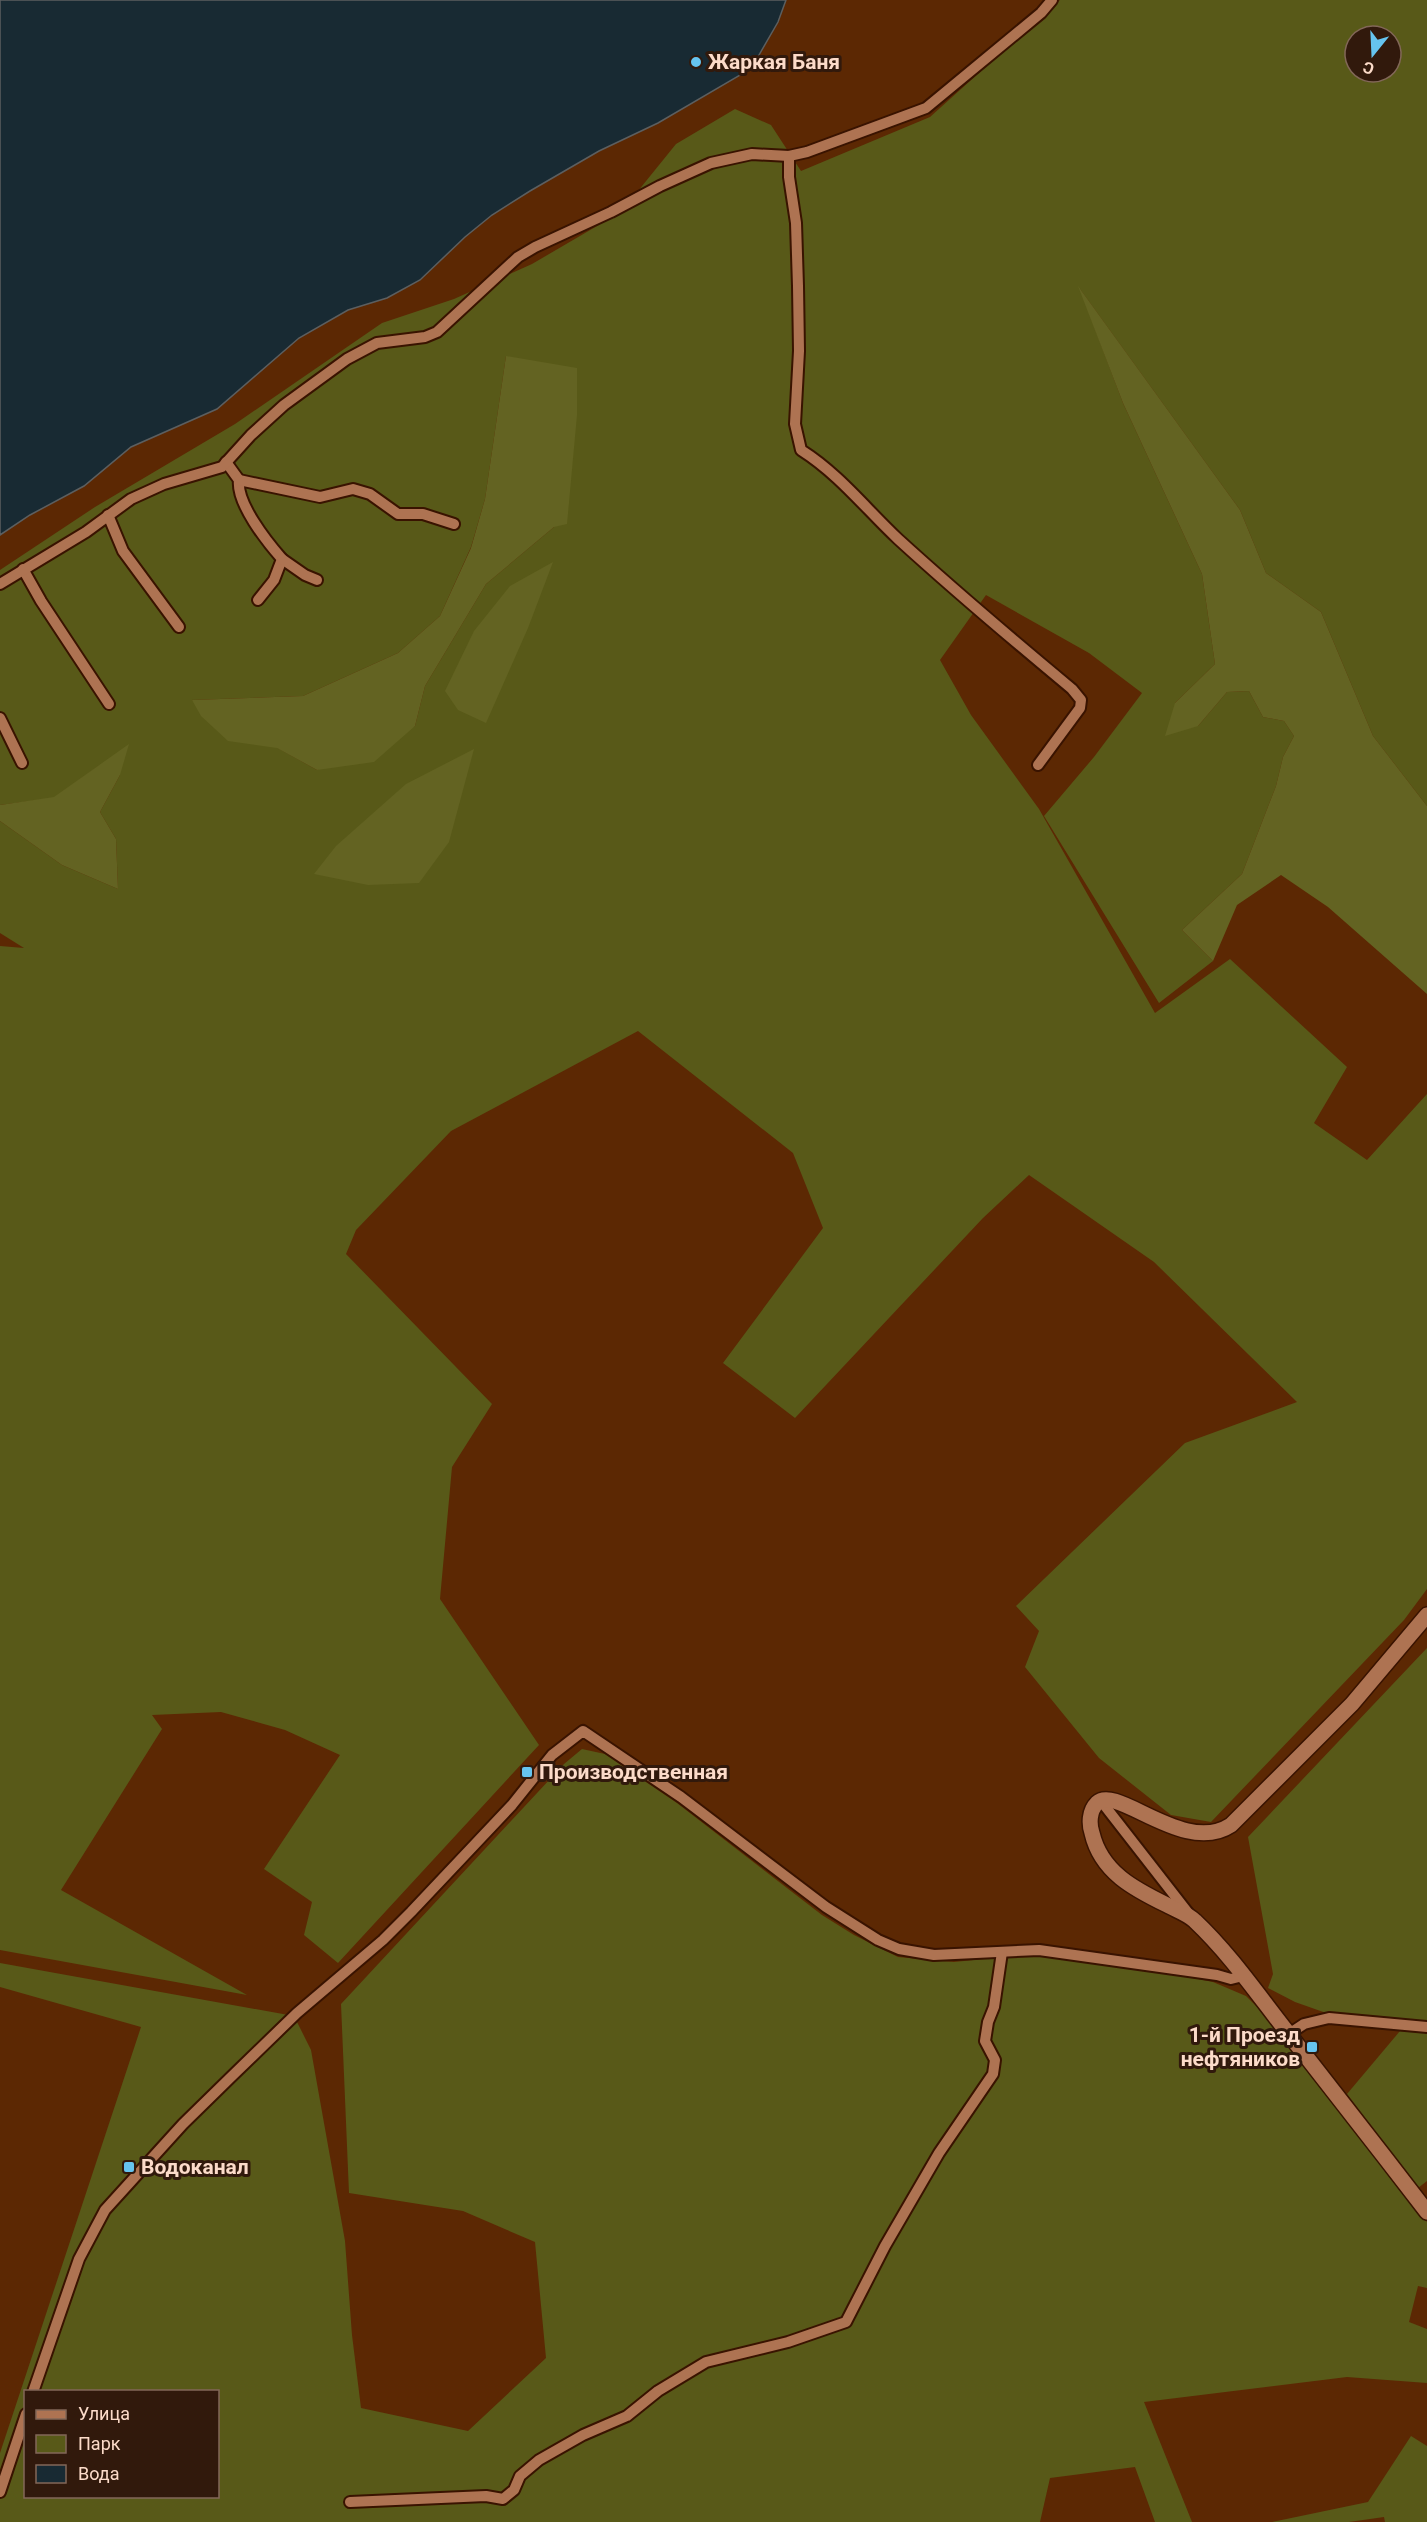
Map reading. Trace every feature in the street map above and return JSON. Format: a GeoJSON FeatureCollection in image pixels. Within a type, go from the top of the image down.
{"type":"FeatureCollection","features":[{"type":"Feature","properties":{"kind":"street"},"geometry":{"type":"LineString","coordinates":[[0,584],[86,532],[131,499],[164,484],[198,476],[222,466],[251,435],[316,380],[377,343],[425,337],[437,332],[505,268],[535,247],[711,163],[752,154],[789,156],[807,152],[926,108],[1041,13],[1052,0]]}},
{"type":"Feature","properties":{"kind":"street"},"geometry":{"type":"LineString","coordinates":[[789,156],[789,177],[796,223],[798,286],[799,351],[795,424],[801,450],[848,486],[897,538],[981,613],[1072,689],[1081,700],[1080,708],[1038,765]]}},
{"type":"Feature","properties":{"kind":"street"},"geometry":{"type":"LineString","coordinates":[[226,462],[239,480],[238,491],[266,541],[282,559],[305,575],[317,580]]}},
{"type":"Feature","properties":{"kind":"street"},"geometry":{"type":"LineString","coordinates":[[239,480],[320,498],[353,489],[370,494],[398,514],[423,514],[454,524]]}},
{"type":"Feature","properties":{"kind":"street"},"geometry":{"type":"LineString","coordinates":[[108,515],[123,551],[179,627]]}},
{"type":"Feature","properties":{"kind":"street"},"geometry":{"type":"LineString","coordinates":[[258,600],[274,580],[282,559]]}},
{"type":"Feature","properties":{"kind":"street"},"geometry":{"type":"LineString","coordinates":[[23,569],[41,601],[109,704]]}},
{"type":"Feature","properties":{"kind":"street"},"geometry":{"type":"LineString","coordinates":[[0,718],[22,763]]}},
{"type":"Feature","properties":{"kind":"street"},"geometry":{"type":"LineString","coordinates":[[1194,1919],[1146,1895],[1110,1869],[1094,1844],[1090,1825],[1092,1809],[1101,1801],[1108,1799],[1179,1830],[1196,1833],[1222,1831],[1232,1825],[1329,1729],[1427,1615]]}},
{"type":"Feature","properties":{"kind":"street"},"geometry":{"type":"LineString","coordinates":[[33,2390],[79,2259],[105,2210],[183,2124],[239,2069],[297,2013],[383,1940],[417,1906],[512,1805],[552,1755],[583,1731],[681,1797],[826,1907],[878,1940],[898,1949],[934,1955],[1055,1952],[1217,1975],[1231,1979],[1243,1976]]}},
{"type":"Feature","properties":{"kind":"street"},"geometry":{"type":"LineString","coordinates":[[1101,1801],[1194,1919],[1243,1976],[1427,2212]]}},
{"type":"Feature","properties":{"kind":"street"},"geometry":{"type":"LineString","coordinates":[[350,2502],[486,2496],[503,2499],[514,2490],[520,2476],[539,2460],[583,2435],[627,2416],[658,2391],[706,2362],[789,2342],[846,2322],[885,2246],[939,2153],[993,2073],[995,2060],[985,2041],[987,2022],[994,2007],[1002,1952]]}},
{"type":"Feature","properties":{"kind":"street"},"geometry":{"type":"LineString","coordinates":[[1289,2034],[1304,2024],[1329,2018],[1427,2027]]}},
{"type":"Feature","properties":{"kind":"street"},"geometry":{"type":"LineString","coordinates":[[0,2492],[24,2420]]}},
{"type":"Feature","properties":{"kind":"green space"},"geometry":{"type":"Polygon","coordinates":[[[1060,0],[1427,0],[1427,806],[1373,736],[1321,612],[1266,573],[1240,510],[1080,289],[1123,403],[1202,574],[1215,664],[1175,703],[1198,726],[1227,692],[1249,691],[1263,717],[1284,721],[1294,736],[1283,757],[1276,786],[1242,874],[1182,930],[1213,961],[1159,1003],[1044,816],[1094,757],[1142,693],[1089,653],[986,595],[940,660],[971,715],[1039,809],[1155,1013],[1230,959],[1347,1067],[1314,1123],[1367,1160],[1427,1094],[1427,1589],[1404,1620],[1211,1822],[1171,1815],[1099,1758],[1025,1667],[1039,1631],[1016,1606],[1185,1443],[1297,1402],[1154,1262],[1029,1175],[983,1218],[795,1418],[723,1363],[823,1228],[793,1153],[638,1031],[451,1131],[356,1230],[346,1254],[492,1404],[452,1467],[440,1599],[539,1745],[338,1963],[304,1935],[312,1902],[264,1869],[340,1755],[285,1730],[221,1712],[152,1715],[162,1729],[61,1890],[247,1995],[0,1950],[0,946],[24,948],[0,933],[0,821],[62,865],[118,889],[116,839],[100,812],[120,775],[100,765],[54,798],[0,805],[0,570],[95,507],[235,424],[382,323],[454,299],[532,264],[621,212],[676,144],[735,109],[771,125],[801,171],[930,117],[1060,0]],[[506,356],[485,499],[471,547],[440,616],[398,653],[303,696],[192,700],[317,770],[415,726],[425,686],[486,584],[554,527],[506,356]]]}},
{"type":"Feature","properties":{"kind":"green space"},"geometry":{"type":"Polygon","coordinates":[[[1427,1648],[1427,2024],[1329,2014],[1295,2002],[1268,1988],[1273,1974],[1248,1837],[1427,1648]]]}},
{"type":"Feature","properties":{"kind":"green space"},"geometry":{"type":"Polygon","coordinates":[[[582,1749],[605,1754],[677,1803],[822,1915],[854,1935],[898,1957],[954,1962],[1038,1956],[1158,1971],[1213,1982],[1246,1996],[1264,2014],[1427,2222],[1427,2288],[1418,2286],[1409,2322],[1427,2329],[1427,2383],[1347,2377],[1144,2402],[1192,2522],[1155,2522],[1135,2467],[1050,2478],[1040,2522],[0,2522],[0,2453],[141,2027],[0,1987],[0,1963],[294,2016],[311,2050],[345,2241],[352,2335],[361,2408],[468,2431],[546,2358],[535,2242],[463,2211],[349,2193],[341,2004],[564,1764],[582,1749]]]}},
{"type":"Feature","properties":{"kind":"green space"},"geometry":{"type":"Polygon","coordinates":[[[1400,2031],[1427,2033],[1427,2181],[1418,2188],[1347,2094],[1400,2031]]]}},
{"type":"Feature","properties":{"kind":"green space"},"geometry":{"type":"Polygon","coordinates":[[[1411,2436],[1427,2446],[1427,2522],[1385,2522],[1384,2517],[1349,2522],[1272,2522],[1368,2502],[1411,2436]]]}},
{"type":"Feature","properties":{"kind":"shaded area"},"geometry":{"type":"Polygon","coordinates":[[[1078,286],[1240,510],[1266,573],[1321,612],[1373,736],[1427,806],[1427,994],[1328,907],[1281,875],[1237,905],[1213,961],[1182,930],[1242,874],[1276,786],[1283,757],[1294,736],[1284,721],[1263,717],[1249,691],[1227,692],[1198,726],[1165,736],[1175,703],[1215,664],[1202,574],[1123,403],[1078,286]]]}},
{"type":"Feature","properties":{"kind":"shaded area"},"geometry":{"type":"Polygon","coordinates":[[[506,356],[577,368],[577,415],[567,524],[554,527],[486,584],[425,686],[415,726],[374,762],[317,770],[277,748],[228,741],[201,716],[192,700],[303,696],[398,653],[440,616],[471,548],[485,499],[506,356]]]}},
{"type":"Feature","properties":{"kind":"shaded area"},"geometry":{"type":"Polygon","coordinates":[[[553,562],[528,628],[486,723],[458,710],[445,691],[474,631],[510,586],[553,562]]]}},
{"type":"Feature","properties":{"kind":"shaded area"},"geometry":{"type":"Polygon","coordinates":[[[129,744],[120,775],[100,812],[116,839],[118,889],[62,865],[0,821],[0,805],[54,797],[129,744]]]}},
{"type":"Feature","properties":{"kind":"shaded area"},"geometry":{"type":"Polygon","coordinates":[[[474,749],[449,842],[419,883],[368,885],[314,874],[336,846],[406,784],[474,749]]]}},
{"type":"Feature","properties":{"kind":"water"},"geometry":{"type":"Polygon","coordinates":[[[0,0],[786,0],[778,22],[755,62],[742,74],[658,123],[599,151],[530,191],[492,215],[420,280],[387,298],[348,310],[299,338],[217,409],[131,447],[84,486],[30,515],[0,535],[0,0]]]}},
{"type":"Feature","properties":{"kind":"place","name":"Жаркая Баня"},"geometry":{"type":"Point","coordinates":[696,62]}},
{"type":"Feature","properties":{"kind":"place","name":"Производственная"},"geometry":{"type":"Point","coordinates":[527,1772]}},
{"type":"Feature","properties":{"kind":"place","name":"1-й Проезд нефтяников"},"geometry":{"type":"Point","coordinates":[1312,2047]}},
{"type":"Feature","properties":{"kind":"place","name":"Водоканал"},"geometry":{"type":"Point","coordinates":[129,2167]}}]}
